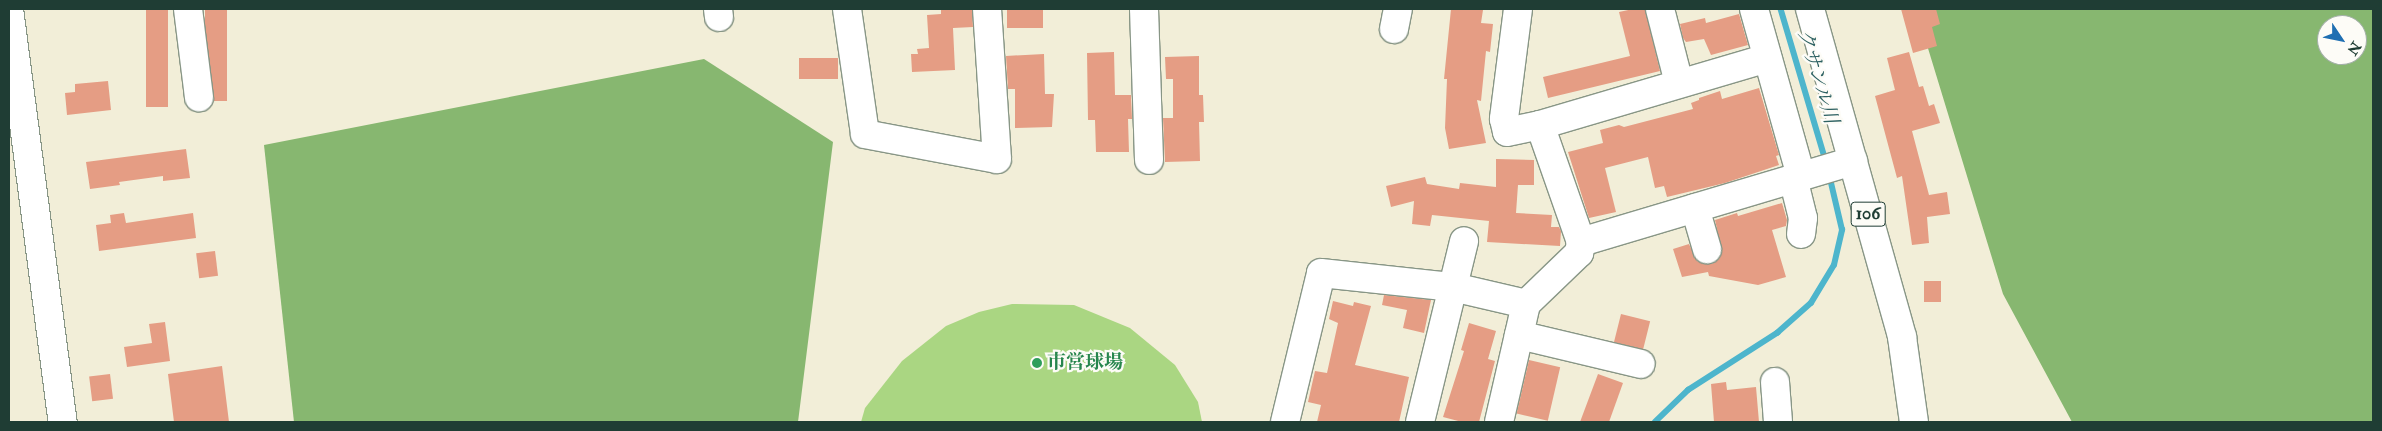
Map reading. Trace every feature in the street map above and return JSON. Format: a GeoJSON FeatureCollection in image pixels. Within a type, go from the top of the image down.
{"type":"FeatureCollection","features":[{"type":"Feature","properties":{"kind":"street"},"geometry":{"type":"LineString","coordinates":[[9,9],[20,188],[63,422]]}},
{"type":"Feature","properties":{"kind":"street"},"geometry":{"type":"LineString","coordinates":[[188,9],[199,98]]}},
{"type":"Feature","properties":{"kind":"street"},"geometry":{"type":"LineString","coordinates":[[847,9],[865,134],[997,159],[987,9]]}},
{"type":"Feature","properties":{"kind":"street"},"geometry":{"type":"LineString","coordinates":[[1144,9],[1149,160]]}},
{"type":"Feature","properties":{"kind":"street"},"geometry":{"type":"LineString","coordinates":[[1520,9],[1504,119],[1507,132],[1540,126],[1767,58]]}},
{"type":"Feature","properties":{"kind":"street"},"geometry":{"type":"LineString","coordinates":[[1660,9],[1679,83]]}},
{"type":"Feature","properties":{"kind":"street"},"geometry":{"type":"LineString","coordinates":[[1754,9],[1797,177],[1803,218],[1801,234]]}},
{"type":"Feature","properties":{"kind":"street","name":"106"},"geometry":{"type":"LineString","coordinates":[[1810,9],[1902,337],[1914,422]]}},
{"type":"Feature","properties":{"kind":"street"},"geometry":{"type":"LineString","coordinates":[[1498,422],[1526,304],[1579,252],[1580,242],[1540,126]]}},
{"type":"Feature","properties":{"kind":"street"},"geometry":{"type":"LineString","coordinates":[[1580,242],[1854,161]]}},
{"type":"Feature","properties":{"kind":"street"},"geometry":{"type":"LineString","coordinates":[[1695,208],[1707,249]]}},
{"type":"Feature","properties":{"kind":"street"},"geometry":{"type":"LineString","coordinates":[[1420,422],[1464,241]]}},
{"type":"Feature","properties":{"kind":"street"},"geometry":{"type":"LineString","coordinates":[[1286,422],[1321,273],[1453,287],[1526,304]]}},
{"type":"Feature","properties":{"kind":"street"},"geometry":{"type":"LineString","coordinates":[[1519,335],[1641,364]]}},
{"type":"Feature","properties":{"kind":"street"},"geometry":{"type":"LineString","coordinates":[[1775,382],[1778,422]]}},
{"type":"Feature","properties":{"kind":"green space"},"geometry":{"type":"Polygon","coordinates":[[[1916,9],[2373,9],[2373,422],[2072,422],[2003,294],[1916,9]]]}},
{"type":"Feature","properties":{"kind":"green space"},"geometry":{"type":"Polygon","coordinates":[[[704,59],[833,142],[798,422],[294,422],[264,145],[704,59]]]}},
{"type":"Feature","properties":{"kind":"green space","name":"市営球場"},"geometry":{"type":"Polygon","coordinates":[[[1012,304],[1074,305],[1130,328],[1175,365],[1198,402],[1202,422],[861,422],[865,408],[902,361],[946,326],[979,312],[1012,304]]]}},
{"type":"Feature","properties":{"kind":"building"},"geometry":{"type":"Polygon","coordinates":[[[146,9],[168,9],[168,107],[146,107],[146,9]]]}},
{"type":"Feature","properties":{"kind":"building"},"geometry":{"type":"Polygon","coordinates":[[[205,9],[227,9],[227,101],[205,101],[205,9]]]}},
{"type":"Feature","properties":{"kind":"building"},"geometry":{"type":"Polygon","coordinates":[[[941,9],[972,9],[973,27],[953,28],[955,70],[912,72],[911,54],[918,54],[917,49],[929,48],[927,15],[941,14],[941,9]]]}},
{"type":"Feature","properties":{"kind":"building"},"geometry":{"type":"Polygon","coordinates":[[[1007,9],[1043,9],[1043,28],[1007,28],[1007,9]]]}},
{"type":"Feature","properties":{"kind":"building"},"geometry":{"type":"Polygon","coordinates":[[[1451,9],[1483,10],[1481,23],[1493,24],[1490,52],[1486,51],[1481,101],[1477,100],[1486,143],[1449,149],[1445,128],[1447,79],[1444,79],[1451,9]]]}},
{"type":"Feature","properties":{"kind":"building"},"geometry":{"type":"Polygon","coordinates":[[[1645,9],[1660,71],[1548,98],[1543,77],[1630,56],[1619,12],[1645,9]]]}},
{"type":"Feature","properties":{"kind":"building"},"geometry":{"type":"Polygon","coordinates":[[[1901,9],[1936,9],[1940,24],[1932,27],[1937,46],[1913,53],[1901,9]]]}},
{"type":"Feature","properties":{"kind":"building"},"geometry":{"type":"Polygon","coordinates":[[[1739,14],[1748,45],[1711,55],[1704,39],[1686,42],[1683,38],[1680,24],[1705,18],[1706,23],[1739,14]]]}},
{"type":"Feature","properties":{"kind":"building"},"geometry":{"type":"Polygon","coordinates":[[[1114,52],[1115,95],[1131,95],[1132,119],[1128,119],[1129,152],[1096,152],[1095,120],[1088,120],[1087,53],[1114,52]]]}},
{"type":"Feature","properties":{"kind":"building"},"geometry":{"type":"Polygon","coordinates":[[[1909,52],[1919,87],[1923,86],[1929,106],[1934,104],[1940,123],[1912,131],[1929,195],[1947,192],[1950,214],[1927,217],[1929,243],[1912,245],[1902,176],[1897,178],[1875,96],[1895,90],[1887,58],[1909,52]]]}},
{"type":"Feature","properties":{"kind":"building"},"geometry":{"type":"Polygon","coordinates":[[[1044,54],[1045,94],[1054,94],[1052,127],[1015,128],[1015,89],[1008,89],[1006,56],[1044,54]]]}},
{"type":"Feature","properties":{"kind":"building"},"geometry":{"type":"Polygon","coordinates":[[[1199,56],[1199,95],[1203,95],[1204,122],[1199,122],[1200,161],[1165,162],[1163,118],[1173,118],[1173,79],[1166,79],[1165,57],[1199,56]]]}},
{"type":"Feature","properties":{"kind":"building"},"geometry":{"type":"Polygon","coordinates":[[[799,58],[838,58],[838,79],[799,79],[799,58]]]}},
{"type":"Feature","properties":{"kind":"building"},"geometry":{"type":"Polygon","coordinates":[[[108,81],[111,110],[67,115],[65,93],[75,92],[75,84],[108,81]]]}},
{"type":"Feature","properties":{"kind":"building"},"geometry":{"type":"Polygon","coordinates":[[[1759,88],[1779,155],[1776,156],[1779,165],[1725,183],[1667,197],[1664,186],[1655,188],[1648,157],[1605,168],[1616,212],[1589,218],[1568,152],[1603,143],[1600,130],[1619,125],[1624,127],[1693,109],[1691,103],[1699,100],[1699,98],[1720,91],[1722,99],[1759,88]]]}},
{"type":"Feature","properties":{"kind":"building"},"geometry":{"type":"Polygon","coordinates":[[[186,149],[190,178],[163,181],[163,176],[119,182],[120,185],[90,189],[86,162],[186,149]]]}},
{"type":"Feature","properties":{"kind":"building"},"geometry":{"type":"Polygon","coordinates":[[[1496,159],[1534,160],[1534,185],[1518,185],[1516,213],[1552,215],[1551,227],[1559,227],[1561,231],[1560,246],[1487,242],[1489,221],[1432,215],[1430,226],[1412,224],[1414,201],[1391,207],[1386,186],[1425,177],[1427,184],[1459,189],[1460,183],[1496,187],[1496,159]]]}},
{"type":"Feature","properties":{"kind":"building"},"geometry":{"type":"Polygon","coordinates":[[[1782,203],[1787,220],[1786,226],[1772,230],[1786,277],[1758,285],[1709,276],[1708,272],[1682,277],[1673,249],[1689,244],[1697,261],[1704,264],[1712,264],[1719,259],[1722,252],[1715,220],[1737,213],[1738,216],[1782,203]]]}},
{"type":"Feature","properties":{"kind":"building"},"geometry":{"type":"Polygon","coordinates":[[[124,213],[126,223],[193,213],[196,238],[99,251],[96,225],[111,223],[110,215],[124,213]]]}},
{"type":"Feature","properties":{"kind":"building"},"geometry":{"type":"Polygon","coordinates":[[[215,251],[218,276],[199,278],[196,253],[215,251]]]}},
{"type":"Feature","properties":{"kind":"building"},"geometry":{"type":"Polygon","coordinates":[[[1924,281],[1941,281],[1941,302],[1924,302],[1924,281]]]}},
{"type":"Feature","properties":{"kind":"building"},"geometry":{"type":"Polygon","coordinates":[[[1384,295],[1431,300],[1424,333],[1403,328],[1407,310],[1382,305],[1384,295]]]}},
{"type":"Feature","properties":{"kind":"building"},"geometry":{"type":"Polygon","coordinates":[[[1333,301],[1353,306],[1354,302],[1371,306],[1355,365],[1409,377],[1399,422],[1317,422],[1321,405],[1308,402],[1315,371],[1327,373],[1338,323],[1329,319],[1333,301]]]}},
{"type":"Feature","properties":{"kind":"building"},"geometry":{"type":"Polygon","coordinates":[[[1621,314],[1650,321],[1643,349],[1614,342],[1621,314]]]}},
{"type":"Feature","properties":{"kind":"building"},"geometry":{"type":"Polygon","coordinates":[[[165,322],[170,361],[127,367],[124,347],[152,343],[149,324],[165,322]]]}},
{"type":"Feature","properties":{"kind":"building"},"geometry":{"type":"Polygon","coordinates":[[[1469,323],[1496,331],[1488,359],[1495,361],[1479,422],[1462,422],[1443,417],[1464,351],[1461,350],[1469,323]]]}},
{"type":"Feature","properties":{"kind":"building"},"geometry":{"type":"Polygon","coordinates":[[[1529,360],[1560,367],[1548,421],[1517,414],[1529,360]]]}},
{"type":"Feature","properties":{"kind":"building"},"geometry":{"type":"Polygon","coordinates":[[[222,366],[229,422],[174,422],[168,374],[222,366]]]}},
{"type":"Feature","properties":{"kind":"building"},"geometry":{"type":"Polygon","coordinates":[[[110,374],[113,399],[92,401],[89,377],[110,374]]]}},
{"type":"Feature","properties":{"kind":"building"},"geometry":{"type":"Polygon","coordinates":[[[1598,374],[1623,383],[1609,422],[1580,422],[1598,374]]]}},
{"type":"Feature","properties":{"kind":"building"},"geometry":{"type":"Polygon","coordinates":[[[1726,382],[1727,390],[1756,387],[1759,422],[1714,422],[1711,384],[1726,382]]]}},
{"type":"Feature","properties":{"kind":"waterway","name":"クサンル川"},"geometry":{"type":"LineString","coordinates":[[1781,9],[1824,154]]}},
{"type":"Feature","properties":{"kind":"waterway","name":"クサンル川"},"geometry":{"type":"LineString","coordinates":[[1655,422],[1688,390],[1777,333],[1811,303],[1834,265],[1842,230],[1830,179]]}},
{"type":"Feature","properties":{"kind":"place","name":"市営球場"},"geometry":{"type":"Point","coordinates":[1037,363]}}]}
